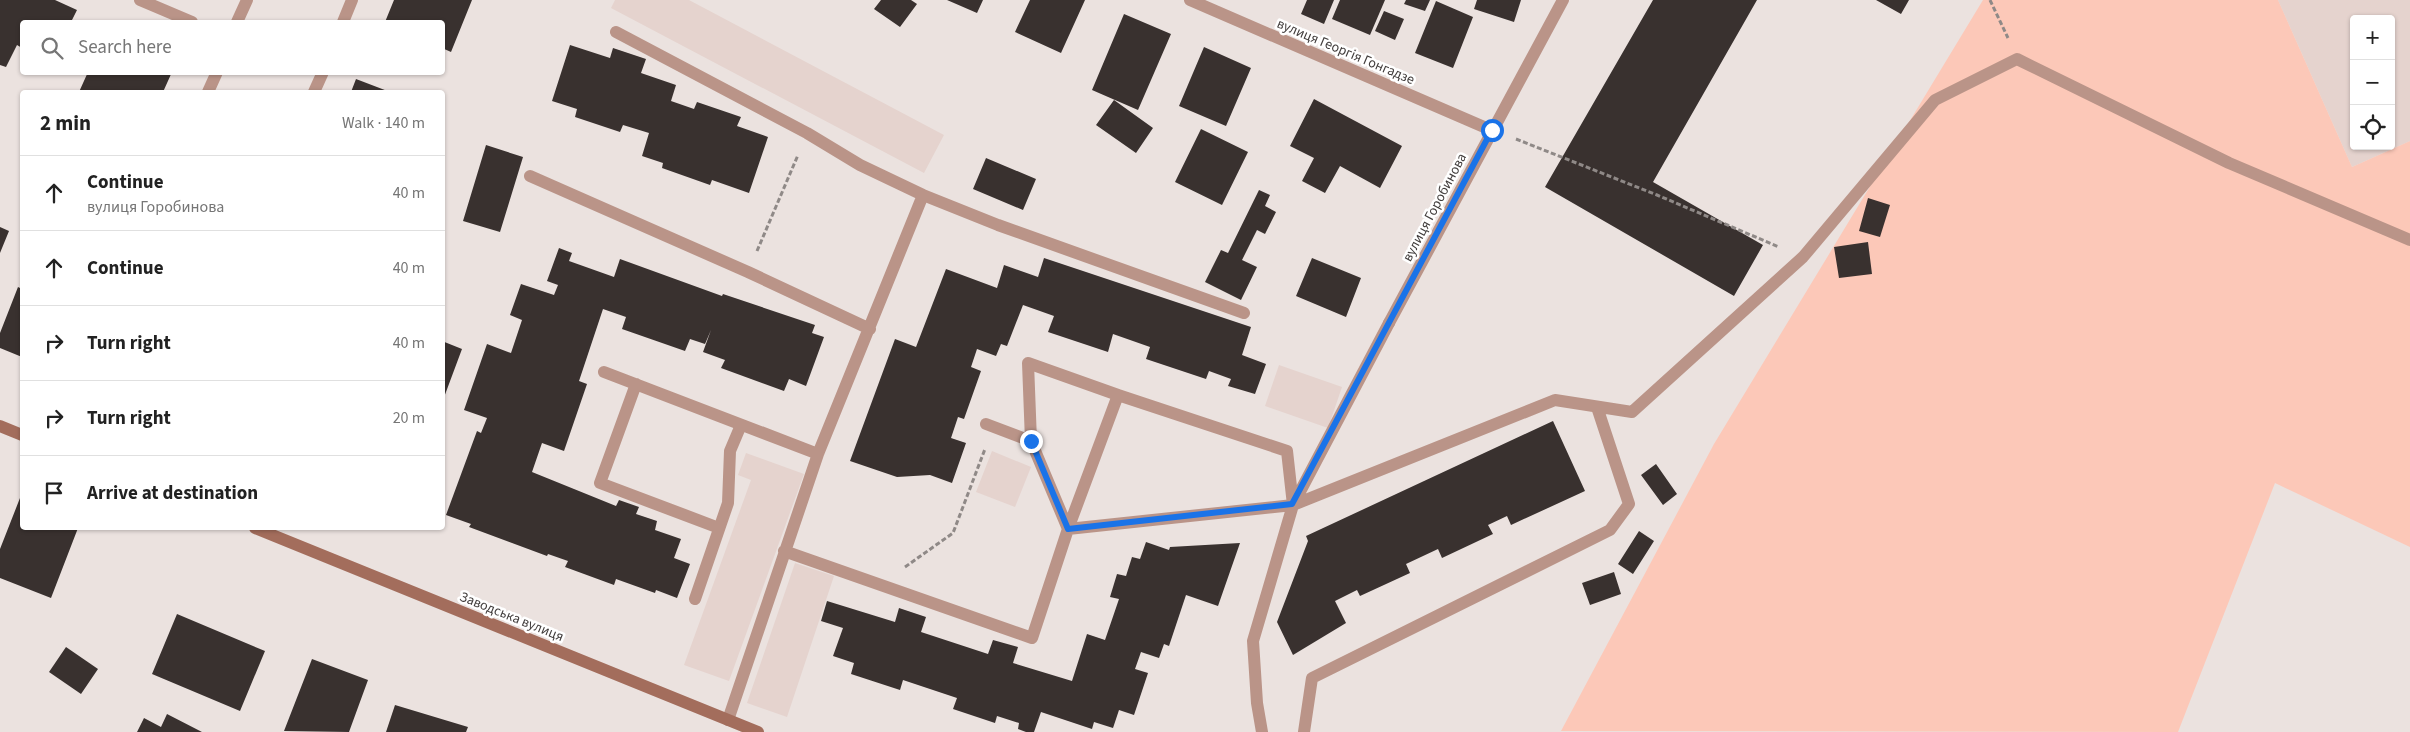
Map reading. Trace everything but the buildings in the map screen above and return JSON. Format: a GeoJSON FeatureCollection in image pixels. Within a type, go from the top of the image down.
{"type":"FeatureCollection","features":[{"type":"Feature","properties":{"kind":"main road"},"geometry":{"type":"LineString","coordinates":[[0,426],[20,435]]}},
{"type":"Feature","properties":{"kind":"main road","name":"Заводська вулиця"},"geometry":{"type":"LineString","coordinates":[[260,530],[758,732]]}},
{"type":"Feature","properties":{"kind":"street"},"geometry":{"type":"LineString","coordinates":[[140,0],[187,20]]}},
{"type":"Feature","properties":{"kind":"street"},"geometry":{"type":"LineString","coordinates":[[238,20],[247,0]]}},
{"type":"Feature","properties":{"kind":"street"},"geometry":{"type":"LineString","coordinates":[[344,20],[352,0]]}},
{"type":"Feature","properties":{"kind":"street","name":"вулиця Георгія Гонгадзе"},"geometry":{"type":"LineString","coordinates":[[1190,0],[1492,130]]}},
{"type":"Feature","properties":{"kind":"street","name":"вулиця Горобинова"},"geometry":{"type":"LineString","coordinates":[[1292,504],[1563,0]]}},
{"type":"Feature","properties":{"kind":"street"},"geometry":{"type":"LineString","coordinates":[[616,32],[807,133],[860,165],[923,195],[1007,228],[1244,313]]}},
{"type":"Feature","properties":{"kind":"street"},"geometry":{"type":"LineString","coordinates":[[1068,529],[1292,504],[1554,400],[1632,412],[1803,257],[1935,100],[2017,59],[2229,163],[2410,240]]}},
{"type":"Feature","properties":{"kind":"street"},"geometry":{"type":"LineString","coordinates":[[209,90],[215,75]]}},
{"type":"Feature","properties":{"kind":"street"},"geometry":{"type":"LineString","coordinates":[[315,90],[319,75]]}},
{"type":"Feature","properties":{"kind":"street"},"geometry":{"type":"LineString","coordinates":[[530,176],[748,272],[870,329]]}},
{"type":"Feature","properties":{"kind":"street"},"geometry":{"type":"LineString","coordinates":[[728,720],[818,454],[923,195]]}},
{"type":"Feature","properties":{"kind":"street"},"geometry":{"type":"LineString","coordinates":[[1068,529],[1031,441],[1028,363],[1286,451],[1292,504],[1253,641],[1257,703],[1262,732]]}},
{"type":"Feature","properties":{"kind":"street"},"geometry":{"type":"LineString","coordinates":[[604,372],[818,454]]}},
{"type":"Feature","properties":{"kind":"street"},"geometry":{"type":"LineString","coordinates":[[636,384],[600,483],[719,528]]}},
{"type":"Feature","properties":{"kind":"street"},"geometry":{"type":"LineString","coordinates":[[784,551],[1032,638],[1068,529],[1118,395]]}},
{"type":"Feature","properties":{"kind":"street"},"geometry":{"type":"LineString","coordinates":[[1304,732],[1312,678],[1610,530],[1629,504],[1597,407]]}},
{"type":"Feature","properties":{"kind":"street"},"geometry":{"type":"LineString","coordinates":[[695,599],[728,502],[730,450],[741,425]]}},
{"type":"Feature","properties":{"kind":"street"},"geometry":{"type":"LineString","coordinates":[[990,425],[1031,441]]}},
{"type":"Feature","properties":{"kind":"path"},"geometry":{"type":"LineString","coordinates":[[1990,0],[2017,59]]}},
{"type":"Feature","properties":{"kind":"path"},"geometry":{"type":"LineString","coordinates":[[1492,130],[1657,194],[1803,257]]}},
{"type":"Feature","properties":{"kind":"path"},"geometry":{"type":"LineString","coordinates":[[748,272],[807,133]]}},
{"type":"Feature","properties":{"kind":"path"},"geometry":{"type":"LineString","coordinates":[[880,585],[953,533],[990,425]]}},
{"type":"Feature","properties":{"kind":"shaded area"},"geometry":{"type":"Polygon","coordinates":[[[615,0],[689,0],[944,135],[924,173],[611,8],[615,0]]]}},
{"type":"Feature","properties":{"kind":"shaded area"},"geometry":{"type":"Polygon","coordinates":[[[1983,0],[2278,0],[2352,167],[2390,150],[2395,150],[2395,148],[2410,141],[2410,547],[2275,483],[2178,732],[1561,731],[1714,444],[1983,0]]]}},
{"type":"Feature","properties":{"kind":"shaded area"},"geometry":{"type":"Polygon","coordinates":[[[2278,0],[2410,0],[2410,141],[2395,148],[2395,15],[2350,15],[2350,150],[2390,150],[2352,167],[2278,0]]]}},
{"type":"Feature","properties":{"kind":"shaded area"},"geometry":{"type":"Polygon","coordinates":[[[1279,365],[1342,387],[1328,428],[1265,406],[1279,365]]]}},
{"type":"Feature","properties":{"kind":"shaded area"},"geometry":{"type":"Polygon","coordinates":[[[992,451],[1031,467],[1015,507],[976,492],[992,451]]]}},
{"type":"Feature","properties":{"kind":"shaded area"},"geometry":{"type":"Polygon","coordinates":[[[746,453],[804,474],[729,681],[684,665],[751,480],[738,475],[746,453]]]}},
{"type":"Feature","properties":{"kind":"shaded area"},"geometry":{"type":"Polygon","coordinates":[[[795,563],[834,576],[787,717],[747,703],[795,563]]]}},
{"type":"Feature","properties":{"kind":"route"},"geometry":{"type":"LineString","coordinates":[[1031,441],[1068,529],[1292,504],[1343,412],[1492,130]]}}]}
